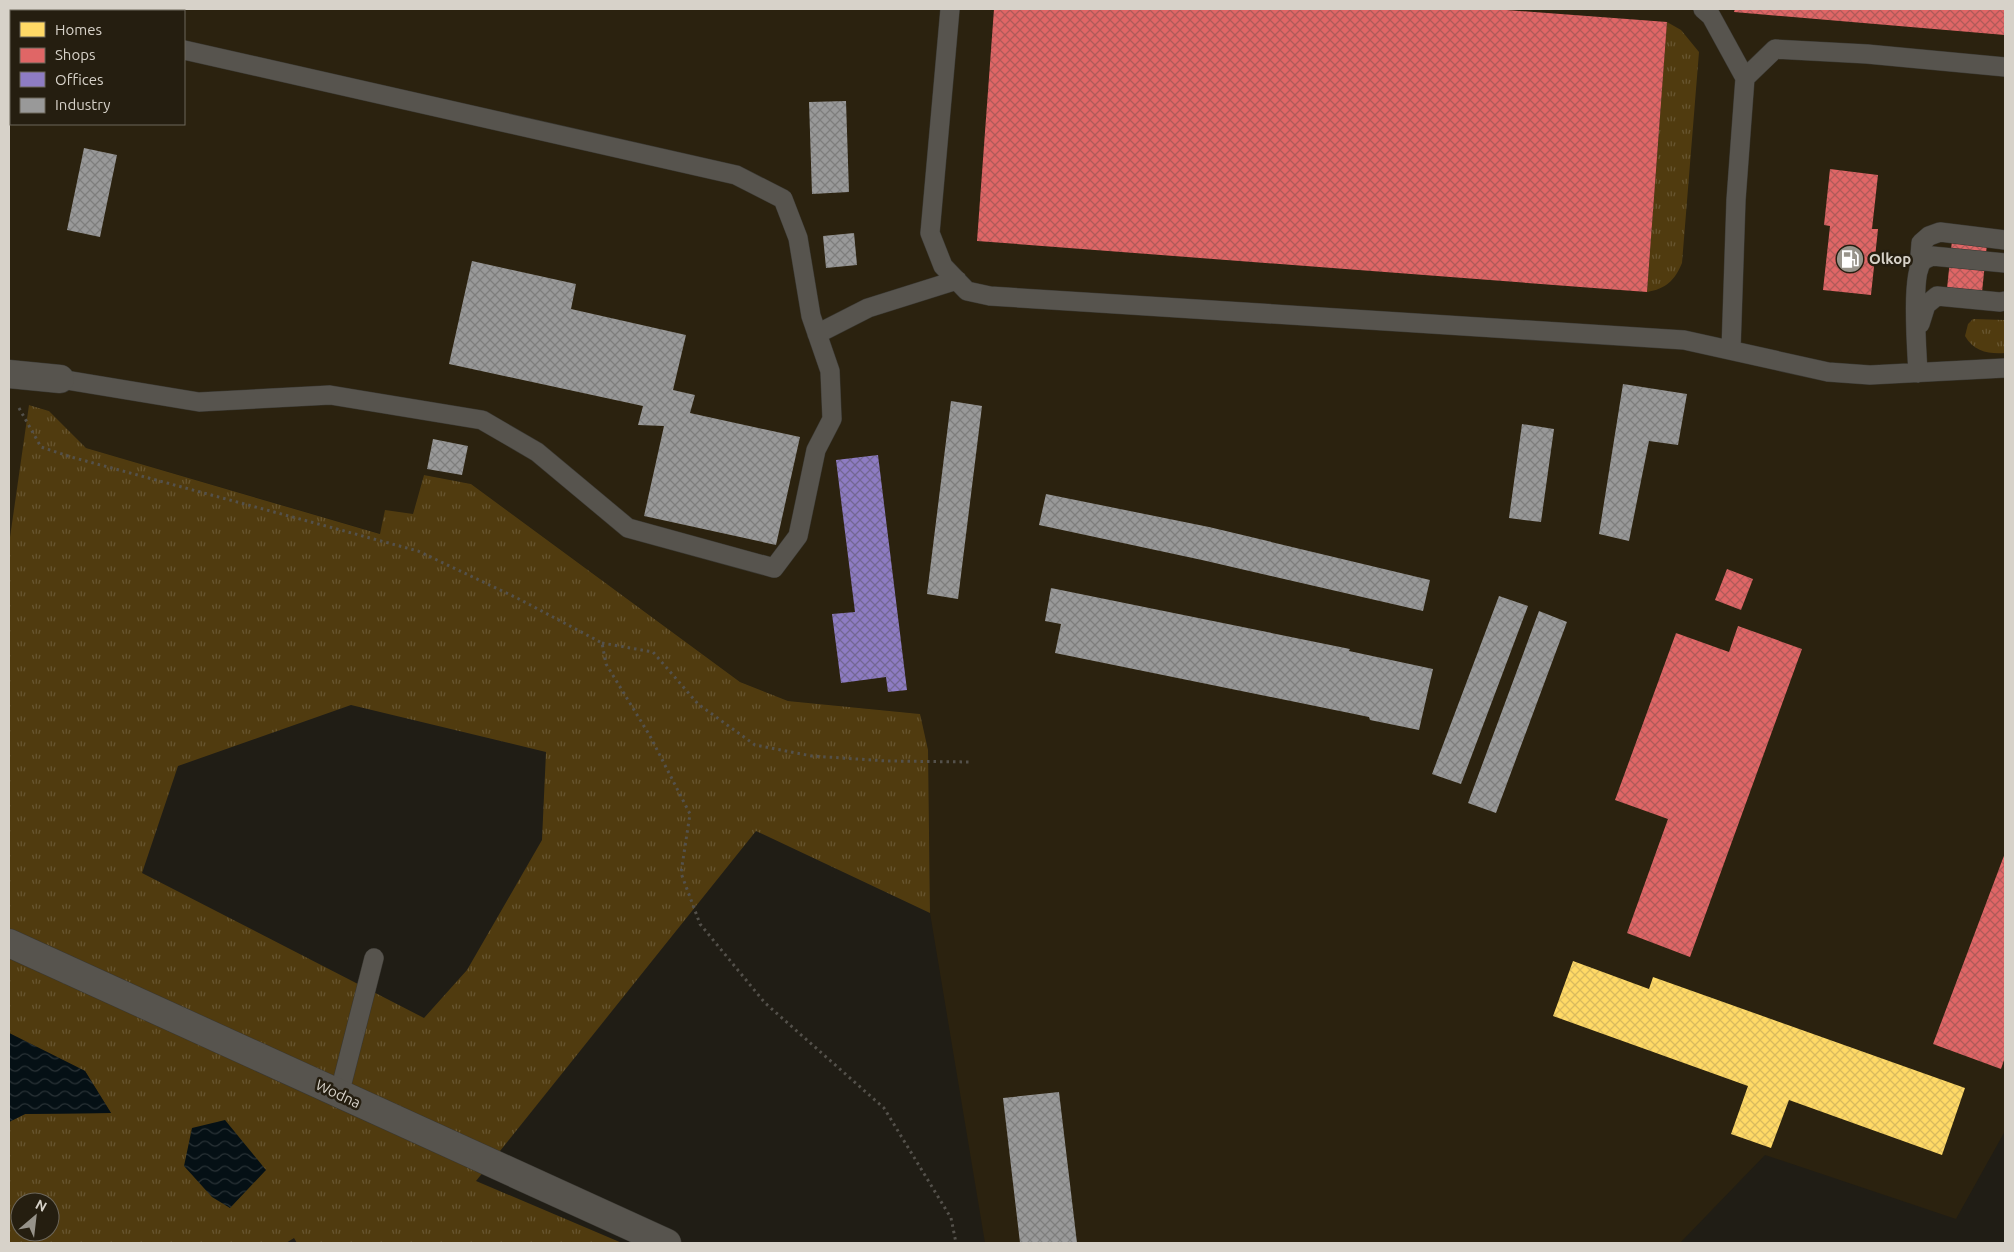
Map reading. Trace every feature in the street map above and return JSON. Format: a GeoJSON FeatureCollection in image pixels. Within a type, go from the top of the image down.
{"type":"FeatureCollection","features":[{"type":"Feature","properties":{"kind":"street"},"geometry":{"type":"LineString","coordinates":[[9,374],[60,379]]}},
{"type":"Feature","properties":{"kind":"street","name":"Wodna"},"geometry":{"type":"LineString","coordinates":[[9,943],[667,1243]]}},
{"type":"Feature","properties":{"kind":"lane"},"geometry":{"type":"LineString","coordinates":[[950,9],[930,233],[943,266],[967,291],[990,296],[1684,340],[1828,372],[1870,375],[2005,368]]}},
{"type":"Feature","properties":{"kind":"lane"},"geometry":{"type":"LineString","coordinates":[[1703,9],[1711,16],[1745,78],[1736,200],[1730,350]]}},
{"type":"Feature","properties":{"kind":"lane"},"geometry":{"type":"LineString","coordinates":[[1745,78],[1775,49],[1867,54],[2005,67]]}},
{"type":"Feature","properties":{"kind":"lane"},"geometry":{"type":"LineString","coordinates":[[60,379],[199,402],[330,395],[482,420],[537,452],[628,528],[774,568],[798,536],[816,450],[832,419],[830,371],[811,316],[798,238],[784,198],[736,175],[185,50]]}},
{"type":"Feature","properties":{"kind":"lane"},"geometry":{"type":"LineString","coordinates":[[1918,373],[1916,335],[1921,243],[1929,236],[1940,232],[2005,240]]}},
{"type":"Feature","properties":{"kind":"lane"},"geometry":{"type":"LineString","coordinates":[[1919,269],[1922,261],[1932,256],[2005,263]]}},
{"type":"Feature","properties":{"kind":"lane"},"geometry":{"type":"LineString","coordinates":[[817,334],[868,308],[957,280]]}},
{"type":"Feature","properties":{"kind":"lane"},"geometry":{"type":"LineString","coordinates":[[1916,335],[1926,305],[1936,296],[2005,301]]}},
{"type":"Feature","properties":{"kind":"lane"},"geometry":{"type":"LineString","coordinates":[[339,1095],[374,958]]}},
{"type":"Feature","properties":{"kind":"path"},"geometry":{"type":"LineString","coordinates":[[18,406],[41,447],[71,457],[418,551],[518,599],[602,643],[653,652],[698,704],[754,745],[821,757],[887,761],[971,762]]}},
{"type":"Feature","properties":{"kind":"path"},"geometry":{"type":"LineString","coordinates":[[602,643],[606,664],[650,736],[690,814],[681,873],[700,924],[764,1003],[884,1108],[951,1218],[956,1243]]}},
{"type":"Feature","properties":{"kind":"shaded area"},"geometry":{"type":"Polygon","coordinates":[[[9,9],[2005,9],[2005,1131],[1956,1219],[1765,1155],[1680,1243],[985,1243],[930,913],[929,832],[920,714],[788,701],[740,682],[471,484],[424,475],[413,514],[381,534],[86,448],[49,411],[30,405],[9,544],[9,9]]]}},
{"type":"Feature","properties":{"kind":"green space"},"geometry":{"type":"Polygon","coordinates":[[[1667,22],[1681,30],[1699,52],[1682,263],[1669,283],[1660,289],[1647,292],[1667,22]]]}},
{"type":"Feature","properties":{"kind":"green space"},"geometry":{"type":"Polygon","coordinates":[[[1973,319],[2005,320],[2005,353],[1982,351],[1973,346],[1965,336],[1968,324],[1973,319]]]}},
{"type":"Feature","properties":{"kind":"green space"},"geometry":{"type":"Polygon","coordinates":[[[29,405],[49,411],[86,448],[380,534],[385,510],[413,514],[424,475],[471,484],[740,682],[788,701],[920,714],[928,750],[930,913],[756,831],[476,1181],[622,1243],[297,1243],[294,1238],[286,1243],[9,1243],[9,1122],[25,1114],[111,1113],[85,1071],[9,1033],[9,544],[29,405]],[[351,705],[178,766],[142,873],[424,1018],[467,970],[542,840],[546,752],[351,705]]]}},
{"type":"Feature","properties":{"kind":"water"},"geometry":{"type":"Polygon","coordinates":[[[9,1033],[85,1071],[111,1113],[25,1114],[9,1122],[9,1033]]]}},
{"type":"Feature","properties":{"kind":"water"},"geometry":{"type":"Polygon","coordinates":[[[225,1120],[266,1170],[230,1208],[212,1197],[184,1166],[192,1128],[225,1120]]]}},
{"type":"Feature","properties":{"kind":"building: Homes"},"geometry":{"type":"Polygon","coordinates":[[[1573,961],[1649,989],[1653,977],[1965,1088],[1942,1155],[1789,1100],[1771,1148],[1731,1134],[1748,1086],[1553,1016],[1573,961]]]}},
{"type":"Feature","properties":{"kind":"building: Shops"},"geometry":{"type":"Polygon","coordinates":[[[994,9],[1493,9],[1667,22],[1647,292],[977,241],[994,9]]]}},
{"type":"Feature","properties":{"kind":"building: Shops"},"geometry":{"type":"Polygon","coordinates":[[[1735,9],[2005,9],[2005,35],[1734,12],[1735,9]]]}},
{"type":"Feature","properties":{"kind":"building: Shops","name":"Olkop"},"geometry":{"type":"Polygon","coordinates":[[[1830,169],[1878,175],[1872,229],[1878,229],[1871,295],[1823,290],[1830,226],[1824,225],[1830,169]]]}},
{"type":"Feature","properties":{"kind":"building: Shops"},"geometry":{"type":"Polygon","coordinates":[[[1953,231],[1988,234],[1981,302],[1946,298],[1953,231]]]}},
{"type":"Feature","properties":{"kind":"building: Shops"},"geometry":{"type":"Polygon","coordinates":[[[1727,569],[1753,579],[1741,610],[1715,600],[1727,569]]]}},
{"type":"Feature","properties":{"kind":"building: Shops"},"geometry":{"type":"Polygon","coordinates":[[[1738,626],[1802,649],[1690,957],[1627,933],[1668,819],[1615,800],[1676,633],[1729,652],[1738,626]]]}},
{"type":"Feature","properties":{"kind":"building: Shops"},"geometry":{"type":"Polygon","coordinates":[[[2005,853],[2005,1057],[2001,1069],[1933,1044],[2005,853]]]}},
{"type":"Feature","properties":{"kind":"building: Offices"},"geometry":{"type":"Polygon","coordinates":[[[878,455],[907,690],[888,692],[886,677],[841,683],[832,614],[855,612],[836,460],[878,455]]]}},
{"type":"Feature","properties":{"kind":"building: Industry"},"geometry":{"type":"Polygon","coordinates":[[[846,101],[849,192],[812,194],[809,102],[846,101]]]}},
{"type":"Feature","properties":{"kind":"building: Industry"},"geometry":{"type":"Polygon","coordinates":[[[84,148],[117,155],[100,237],[67,230],[84,148]]]}},
{"type":"Feature","properties":{"kind":"building: Industry"},"geometry":{"type":"Polygon","coordinates":[[[854,233],[857,265],[826,268],[823,236],[854,233]]]}},
{"type":"Feature","properties":{"kind":"building: Industry"},"geometry":{"type":"Polygon","coordinates":[[[472,261],[576,284],[571,309],[686,335],[673,390],[695,395],[690,413],[800,437],[776,545],[644,516],[664,426],[638,425],[643,406],[449,364],[472,261]]]}},
{"type":"Feature","properties":{"kind":"building: Industry"},"geometry":{"type":"Polygon","coordinates":[[[1623,384],[1687,394],[1678,445],[1649,441],[1629,541],[1599,534],[1623,384]]]}},
{"type":"Feature","properties":{"kind":"building: Industry"},"geometry":{"type":"Polygon","coordinates":[[[951,401],[982,406],[958,599],[927,594],[951,401]]]}},
{"type":"Feature","properties":{"kind":"building: Industry"},"geometry":{"type":"Polygon","coordinates":[[[1522,424],[1554,429],[1541,522],[1509,518],[1522,424]]]}},
{"type":"Feature","properties":{"kind":"building: Industry"},"geometry":{"type":"Polygon","coordinates":[[[433,439],[468,446],[462,475],[427,469],[433,439]]]}},
{"type":"Feature","properties":{"kind":"building: Industry"},"geometry":{"type":"Polygon","coordinates":[[[1046,494],[1209,527],[1430,580],[1423,611],[1039,525],[1046,494]]]}},
{"type":"Feature","properties":{"kind":"building: Industry"},"geometry":{"type":"Polygon","coordinates":[[[1051,588],[1350,649],[1349,651],[1433,669],[1419,730],[1370,720],[1369,717],[1055,653],[1061,624],[1045,621],[1051,588]]]}},
{"type":"Feature","properties":{"kind":"building: Industry"},"geometry":{"type":"Polygon","coordinates":[[[1499,596],[1528,606],[1461,784],[1432,774],[1499,596]]]}},
{"type":"Feature","properties":{"kind":"building: Industry"},"geometry":{"type":"Polygon","coordinates":[[[1539,611],[1567,622],[1496,813],[1468,803],[1539,611]]]}},
{"type":"Feature","properties":{"kind":"building: Industry"},"geometry":{"type":"Polygon","coordinates":[[[1059,1092],[1077,1243],[1020,1243],[1003,1098],[1059,1092]]]}},
{"type":"Feature","properties":{"kind":"place","name":"Olkop"},"geometry":{"type":"Point","coordinates":[1850,259]}}]}
